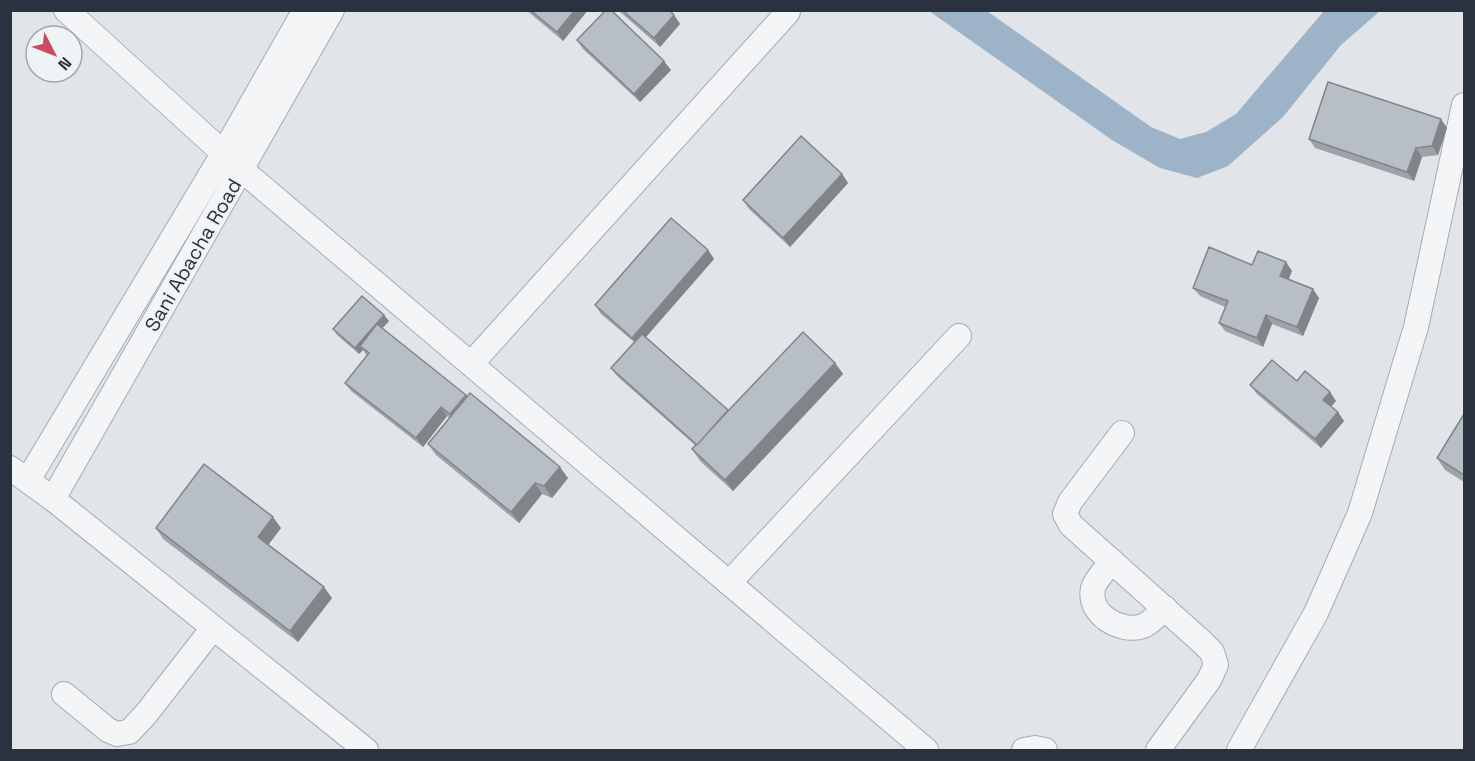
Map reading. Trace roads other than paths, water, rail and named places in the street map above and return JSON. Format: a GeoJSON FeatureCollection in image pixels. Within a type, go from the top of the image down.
{"type":"FeatureCollection","features":[{"type":"Feature","properties":{"kind":"street"},"geometry":{"type":"LineString","coordinates":[[66,10],[223,154],[926,750]]}},
{"type":"Feature","properties":{"kind":"street","name":"Sani Abacha Road"},"geometry":{"type":"LineString","coordinates":[[19,474],[223,154],[304,10]]}},
{"type":"Feature","properties":{"kind":"street","name":"Sani Abacha Road"},"geometry":{"type":"LineString","coordinates":[[53,499],[332,10]]}},
{"type":"Feature","properties":{"kind":"street"},"geometry":{"type":"LineString","coordinates":[[471,364],[788,12]]}},
{"type":"Feature","properties":{"kind":"street"},"geometry":{"type":"LineString","coordinates":[[1239,750],[1316,613],[1360,513],[1416,327],[1464,105]]}},
{"type":"Feature","properties":{"kind":"street"},"geometry":{"type":"LineString","coordinates":[[729,583],[959,336]]}},
{"type":"Feature","properties":{"kind":"street"},"geometry":{"type":"LineString","coordinates":[[1122,433],[1070,502],[1065,514],[1071,525],[1212,652],[1216,665],[1209,680],[1158,750]]}},
{"type":"Feature","properties":{"kind":"street"},"geometry":{"type":"LineString","coordinates":[[19,474],[366,750]]}},
{"type":"Feature","properties":{"kind":"street"},"geometry":{"type":"LineString","coordinates":[[1112,561],[1094,587],[1093,604],[1103,617],[1118,625],[1144,626],[1165,608]]}},
{"type":"Feature","properties":{"kind":"street"},"geometry":{"type":"LineString","coordinates":[[64,694],[108,730],[117,734],[129,732],[146,714],[213,628]]}},
{"type":"Feature","properties":{"kind":"street"},"geometry":{"type":"LineString","coordinates":[[1024,750],[1035,748],[1045,750]]}},
{"type":"Feature","properties":{"kind":"water"},"geometry":{"type":"Polygon","coordinates":[[[929,11],[987,11],[1151,127],[1180,139],[1206,132],[1236,114],[1324,11],[1380,11],[1341,45],[1283,117],[1228,166],[1197,178],[1160,168],[1112,140],[929,11]]]}}]}
